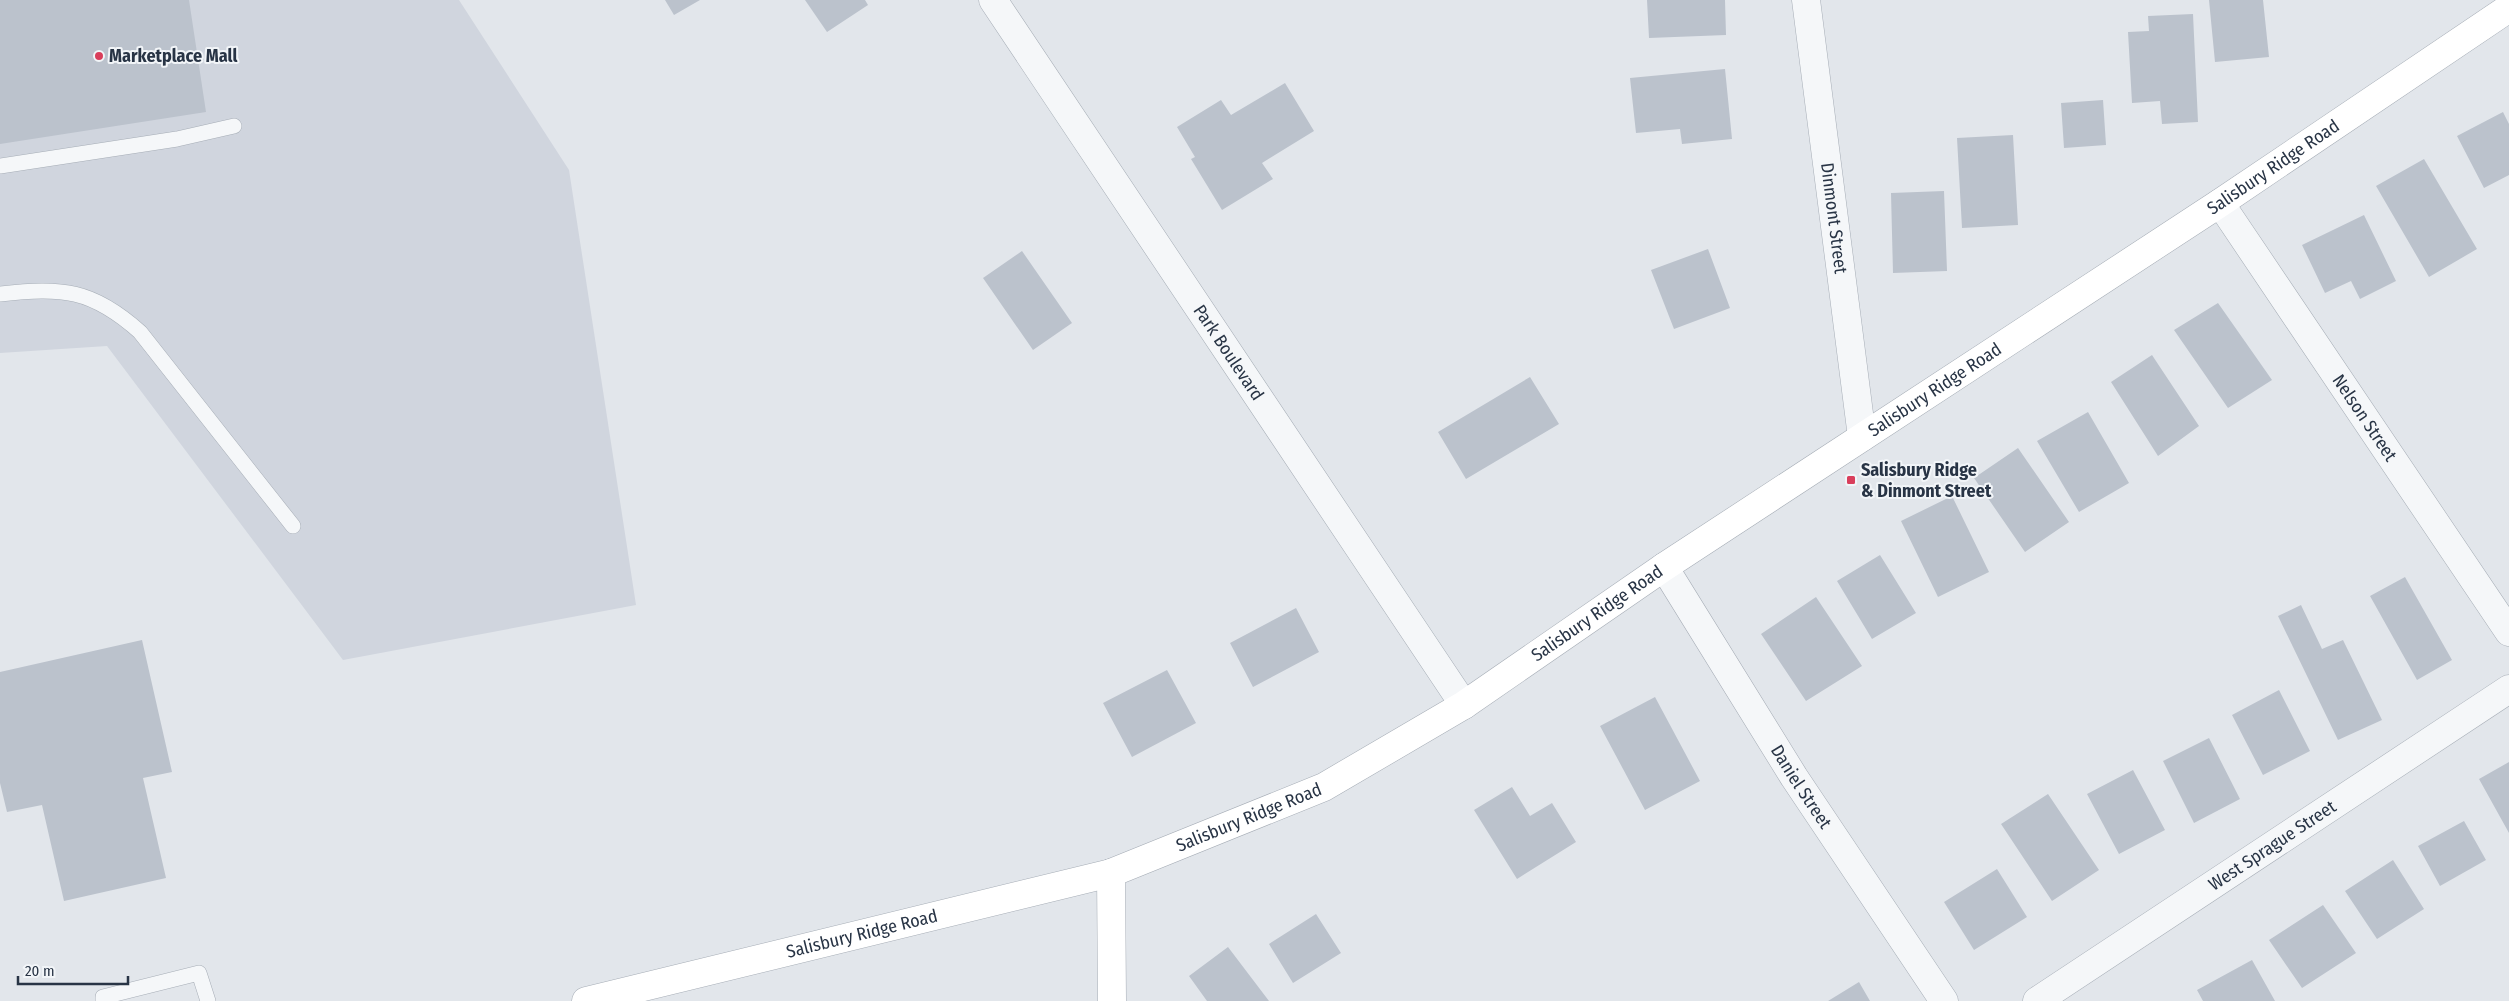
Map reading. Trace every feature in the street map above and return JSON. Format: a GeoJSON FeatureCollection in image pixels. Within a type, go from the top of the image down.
{"type":"FeatureCollection","features":[{"type":"Feature","properties":{"kind":"street","name":"Park Boulevard"},"geometry":{"type":"LineString","coordinates":[[994,0],[1464,705]]}},
{"type":"Feature","properties":{"kind":"street","name":"Dinmont Street"},"geometry":{"type":"LineString","coordinates":[[1806,0],[1862,436]]}},
{"type":"Feature","properties":{"kind":"street","name":"Salisbury Ridge Road"},"geometry":{"type":"LineString","coordinates":[[586,1001],[1111,873],[1324,787],[1464,705],[1664,567],[2220,203],[2509,8]]}},
{"type":"Feature","properties":{"kind":"street","name":"Nelson Street"},"geometry":{"type":"LineString","coordinates":[[2220,203],[2509,632]]}},
{"type":"Feature","properties":{"kind":"street","name":"Daniel Street"},"geometry":{"type":"LineString","coordinates":[[1664,567],[1794,777],[1944,1001]]}},
{"type":"Feature","properties":{"kind":"street","name":"West Sprague Street"},"geometry":{"type":"LineString","coordinates":[[2037,1001],[2509,689]]}},
{"type":"Feature","properties":{"kind":"street"},"geometry":{"type":"LineString","coordinates":[[1111,873],[1112,1001]]}},
{"type":"Feature","properties":{"kind":"lane"},"geometry":{"type":"LineString","coordinates":[[0,166],[177,139],[234,126]]}},
{"type":"Feature","properties":{"kind":"lane"},"geometry":{"type":"LineString","coordinates":[[0,294],[49,291],[76,293],[98,302],[123,317],[140,332],[293,526]]}},
{"type":"Feature","properties":{"kind":"lane"},"geometry":{"type":"LineString","coordinates":[[103,1001],[103,998],[199,973],[208,1001]]}},
{"type":"Feature","properties":{"kind":"shaded area"},"geometry":{"type":"Polygon","coordinates":[[[0,0],[459,0],[569,170],[636,605],[343,660],[107,346],[0,353],[0,0]]]}},
{"type":"Feature","properties":{"kind":"building","name":"Marketplace Mall"},"geometry":{"type":"Polygon","coordinates":[[[0,0],[189,0],[206,112],[0,144],[0,0]]]}},
{"type":"Feature","properties":{"kind":"building"},"geometry":{"type":"Polygon","coordinates":[[[665,0],[700,0],[674,15],[665,0]]]}},
{"type":"Feature","properties":{"kind":"building"},"geometry":{"type":"Polygon","coordinates":[[[805,0],[865,0],[868,5],[827,32],[805,0]]]}},
{"type":"Feature","properties":{"kind":"building"},"geometry":{"type":"Polygon","coordinates":[[[1647,0],[1725,0],[1726,35],[1649,38],[1647,0]]]}},
{"type":"Feature","properties":{"kind":"building"},"geometry":{"type":"Polygon","coordinates":[[[2209,0],[2263,0],[2269,57],[2215,62],[2209,0]]]}},
{"type":"Feature","properties":{"kind":"building"},"geometry":{"type":"Polygon","coordinates":[[[2193,14],[2198,122],[2162,124],[2160,101],[2132,103],[2128,32],[2149,31],[2148,16],[2193,14]]]}},
{"type":"Feature","properties":{"kind":"building"},"geometry":{"type":"Polygon","coordinates":[[[1725,69],[1732,139],[1682,144],[1680,129],[1636,133],[1630,78],[1725,69]]]}},
{"type":"Feature","properties":{"kind":"building"},"geometry":{"type":"Polygon","coordinates":[[[1285,83],[1314,131],[1262,163],[1273,179],[1222,210],[1191,159],[1195,157],[1177,127],[1221,100],[1231,115],[1285,83]]]}},
{"type":"Feature","properties":{"kind":"building"},"geometry":{"type":"Polygon","coordinates":[[[2103,100],[2106,145],[2064,148],[2061,103],[2103,100]]]}},
{"type":"Feature","properties":{"kind":"building"},"geometry":{"type":"Polygon","coordinates":[[[2503,112],[2509,124],[2509,175],[2484,188],[2457,136],[2503,112]]]}},
{"type":"Feature","properties":{"kind":"building"},"geometry":{"type":"Polygon","coordinates":[[[2013,135],[2018,225],[1962,228],[1957,138],[2013,135]]]}},
{"type":"Feature","properties":{"kind":"building"},"geometry":{"type":"Polygon","coordinates":[[[2424,159],[2477,249],[2429,277],[2376,186],[2424,159]]]}},
{"type":"Feature","properties":{"kind":"building"},"geometry":{"type":"Polygon","coordinates":[[[1944,191],[1947,271],[1893,273],[1891,193],[1944,191]]]}},
{"type":"Feature","properties":{"kind":"building"},"geometry":{"type":"Polygon","coordinates":[[[2364,215],[2396,281],[2360,299],[2351,281],[2325,293],[2302,245],[2364,215]]]}},
{"type":"Feature","properties":{"kind":"building"},"geometry":{"type":"Polygon","coordinates":[[[1708,249],[1730,308],[1674,329],[1651,270],[1708,249]]]}},
{"type":"Feature","properties":{"kind":"building"},"geometry":{"type":"Polygon","coordinates":[[[1022,251],[1072,323],[1033,350],[983,278],[1022,251]]]}},
{"type":"Feature","properties":{"kind":"building"},"geometry":{"type":"Polygon","coordinates":[[[2218,303],[2272,380],[2228,408],[2174,330],[2218,303]]]}},
{"type":"Feature","properties":{"kind":"building"},"geometry":{"type":"Polygon","coordinates":[[[2152,355],[2199,426],[2158,456],[2111,382],[2152,355]]]}},
{"type":"Feature","properties":{"kind":"building"},"geometry":{"type":"Polygon","coordinates":[[[1530,377],[1559,424],[1466,479],[1438,432],[1530,377]]]}},
{"type":"Feature","properties":{"kind":"building"},"geometry":{"type":"Polygon","coordinates":[[[2088,412],[2129,483],[2079,512],[2037,441],[2088,412]]]}},
{"type":"Feature","properties":{"kind":"building"},"geometry":{"type":"Polygon","coordinates":[[[2018,448],[2069,522],[2025,552],[1974,478],[2018,448]]]}},
{"type":"Feature","properties":{"kind":"building"},"geometry":{"type":"Polygon","coordinates":[[[1952,496],[1989,572],[1938,597],[1901,521],[1952,496]]]}},
{"type":"Feature","properties":{"kind":"building"},"geometry":{"type":"Polygon","coordinates":[[[1880,555],[1916,613],[1872,639],[1837,581],[1880,555]]]}},
{"type":"Feature","properties":{"kind":"building"},"geometry":{"type":"Polygon","coordinates":[[[2405,577],[2452,660],[2417,680],[2370,596],[2405,577]]]}},
{"type":"Feature","properties":{"kind":"building"},"geometry":{"type":"Polygon","coordinates":[[[1816,597],[1862,666],[1806,701],[1761,634],[1816,597]]]}},
{"type":"Feature","properties":{"kind":"building"},"geometry":{"type":"Polygon","coordinates":[[[2301,605],[2322,649],[2343,640],[2382,720],[2338,740],[2278,616],[2301,605]]]}},
{"type":"Feature","properties":{"kind":"building"},"geometry":{"type":"Polygon","coordinates":[[[1296,608],[1319,652],[1253,687],[1230,643],[1296,608]]]}},
{"type":"Feature","properties":{"kind":"building"},"geometry":{"type":"Polygon","coordinates":[[[142,640],[172,772],[143,778],[166,878],[64,901],[42,805],[7,812],[0,783],[0,672],[142,640]]]}},
{"type":"Feature","properties":{"kind":"building"},"geometry":{"type":"Polygon","coordinates":[[[1167,670],[1196,723],[1132,757],[1103,703],[1167,670]]]}},
{"type":"Feature","properties":{"kind":"building"},"geometry":{"type":"Polygon","coordinates":[[[2279,690],[2310,751],[2263,775],[2232,715],[2279,690]]]}},
{"type":"Feature","properties":{"kind":"building"},"geometry":{"type":"Polygon","coordinates":[[[1655,697],[1700,781],[1645,810],[1600,726],[1655,697]]]}},
{"type":"Feature","properties":{"kind":"building"},"geometry":{"type":"Polygon","coordinates":[[[2209,738],[2240,799],[2194,823],[2163,761],[2209,738]]]}},
{"type":"Feature","properties":{"kind":"building"},"geometry":{"type":"Polygon","coordinates":[[[2509,762],[2509,833],[2479,779],[2509,762]]]}},
{"type":"Feature","properties":{"kind":"building"},"geometry":{"type":"Polygon","coordinates":[[[2133,770],[2165,830],[2119,854],[2087,794],[2133,770]]]}},
{"type":"Feature","properties":{"kind":"building"},"geometry":{"type":"Polygon","coordinates":[[[1512,787],[1530,816],[1552,803],[1576,842],[1517,879],[1474,810],[1512,787]]]}},
{"type":"Feature","properties":{"kind":"building"},"geometry":{"type":"Polygon","coordinates":[[[2048,794],[2099,870],[2052,901],[2001,824],[2048,794]]]}},
{"type":"Feature","properties":{"kind":"building"},"geometry":{"type":"Polygon","coordinates":[[[2464,821],[2486,860],[2440,886],[2418,846],[2464,821]]]}},
{"type":"Feature","properties":{"kind":"building"},"geometry":{"type":"Polygon","coordinates":[[[2393,860],[2424,909],[2377,939],[2345,891],[2393,860]]]}},
{"type":"Feature","properties":{"kind":"building"},"geometry":{"type":"Polygon","coordinates":[[[1997,869],[2027,917],[1974,950],[1944,902],[1997,869]]]}},
{"type":"Feature","properties":{"kind":"building"},"geometry":{"type":"Polygon","coordinates":[[[2323,905],[2356,953],[2302,988],[2269,940],[2323,905]]]}},
{"type":"Feature","properties":{"kind":"building"},"geometry":{"type":"Polygon","coordinates":[[[1316,914],[1341,953],[1293,983],[1269,944],[1316,914]]]}},
{"type":"Feature","properties":{"kind":"building"},"geometry":{"type":"Polygon","coordinates":[[[1228,947],[1269,1001],[1207,1001],[1189,976],[1228,947]]]}},
{"type":"Feature","properties":{"kind":"building"},"geometry":{"type":"Polygon","coordinates":[[[2252,960],[2275,1001],[2203,1001],[2197,990],[2252,960]]]}},
{"type":"Feature","properties":{"kind":"building"},"geometry":{"type":"Polygon","coordinates":[[[1859,982],[1870,1001],[1828,1001],[1859,982]]]}},
{"type":"Feature","properties":{"kind":"place","name":"Marketplace Mall"},"geometry":{"type":"Point","coordinates":[99,56]}},
{"type":"Feature","properties":{"kind":"place","name":"Salisbury Ridge & Dinmont Street"},"geometry":{"type":"Point","coordinates":[1851,480]}}]}
